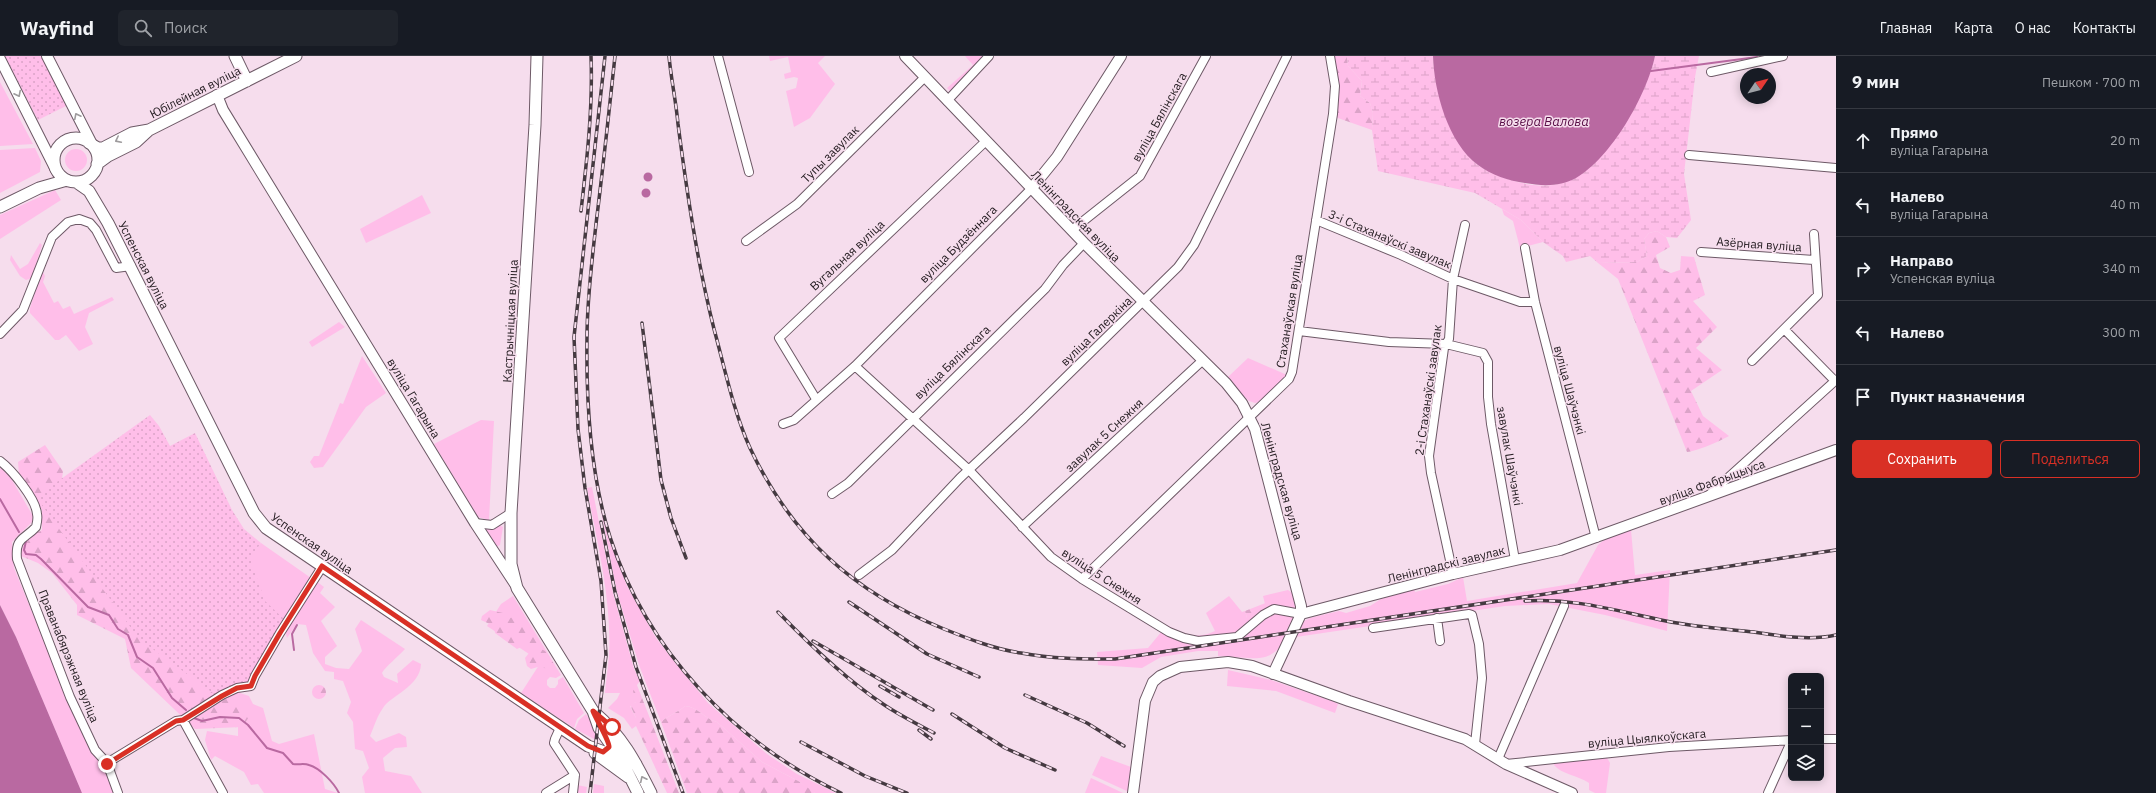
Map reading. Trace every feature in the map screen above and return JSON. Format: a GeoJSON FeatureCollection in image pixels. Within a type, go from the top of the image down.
{"type":"FeatureCollection","features":[{"type":"Feature","properties":{"kind":"main road"},"geometry":{"type":"LineString","coordinates":[[235,56],[248,81]]}},
{"type":"Feature","properties":{"kind":"main road","name":"Юбілейная вуліца"},"geometry":{"type":"LineString","coordinates":[[95,169],[108,156],[136,142],[149,130],[296,56]]}},
{"type":"Feature","properties":{"kind":"main road","name":"Кастрычніцкая вуліца"},"geometry":{"type":"LineString","coordinates":[[517,588],[511,564],[511,513],[535,125],[537,56]]}},
{"type":"Feature","properties":{"kind":"main road","name":"Юбілейная вуліца"},"geometry":{"type":"LineString","coordinates":[[92,146],[103,148],[132,133],[149,130]]}},
{"type":"Feature","properties":{"kind":"main road"},"geometry":{"type":"LineString","coordinates":[[0,207],[39,188],[72,181],[86,180],[95,169],[92,146],[75,138],[66,141],[56,152],[55,166],[50,178],[39,188]]}},
{"type":"Feature","properties":{"kind":"main road"},"geometry":{"type":"LineString","coordinates":[[55,166],[72,181]]}},
{"type":"Feature","properties":{"kind":"main road","name":"Успенская вуліца"},"geometry":{"type":"LineString","coordinates":[[95,169],[94,189],[108,223]]}},
{"type":"Feature","properties":{"kind":"main road","name":"Успенская вуліца"},"geometry":{"type":"LineString","coordinates":[[72,181],[89,191],[108,223],[259,522],[273,534],[588,746],[636,764]]}},
{"type":"Feature","properties":{"kind":"main road","name":"вуліца Гагарына"},"geometry":{"type":"LineString","coordinates":[[517,588],[593,711],[600,728],[621,759],[638,793]]}},
{"type":"Feature","properties":{"kind":"main road","name":"вуліца Гагарына"},"geometry":{"type":"LineString","coordinates":[[593,711],[612,727],[636,764],[651,793]]}},
{"type":"Feature","properties":{"kind":"main road"},"geometry":{"type":"LineString","coordinates":[[603,752],[608,749],[610,743]]}},
{"type":"Feature","properties":{"kind":"main road","name":"Успенская вуліца"},"geometry":{"type":"LineString","coordinates":[[588,746],[599,757],[630,778]]}},
{"type":"Feature","properties":{"kind":"street"},"geometry":{"type":"LineString","coordinates":[[47,56],[92,146]]}},
{"type":"Feature","properties":{"kind":"street"},"geometry":{"type":"LineString","coordinates":[[718,56],[749,172]]}},
{"type":"Feature","properties":{"kind":"street","name":"Ленінградская вуліца"},"geometry":{"type":"LineString","coordinates":[[905,56],[1084,243],[1226,383],[1242,403],[1250,417],[1289,556],[1300,598],[1301,614]]}},
{"type":"Feature","properties":{"kind":"street"},"geometry":{"type":"LineString","coordinates":[[947,101],[989,56]]}},
{"type":"Feature","properties":{"kind":"street","name":"вуліца Будзённага"},"geometry":{"type":"LineString","coordinates":[[784,424],[794,420],[855,366],[1031,189],[1057,157],[1121,56]]}},
{"type":"Feature","properties":{"kind":"street","name":"вуліца Бялінскага"},"geometry":{"type":"LineString","coordinates":[[1072,230],[1140,176],[1206,56]]}},
{"type":"Feature","properties":{"kind":"street","name":"вуліца Галеркіна"},"geometry":{"type":"LineString","coordinates":[[859,575],[892,550],[969,470],[1178,267],[1194,245],[1287,56]]}},
{"type":"Feature","properties":{"kind":"street","name":"Стаханаўская вуліца"},"geometry":{"type":"LineString","coordinates":[[1082,579],[1289,379],[1299,331],[1333,107],[1335,86],[1330,56]]}},
{"type":"Feature","properties":{"kind":"street"},"geometry":{"type":"LineString","coordinates":[[1711,72],[1783,56]]}},
{"type":"Feature","properties":{"kind":"street"},"geometry":{"type":"LineString","coordinates":[[0,59],[55,166]]}},
{"type":"Feature","properties":{"kind":"street","name":"Тупы завулак"},"geometry":{"type":"LineString","coordinates":[[746,241],[776,222],[797,204],[925,77]]}},
{"type":"Feature","properties":{"kind":"street","name":"вуліца Гагарына"},"geometry":{"type":"LineString","coordinates":[[217,95],[223,110],[517,588]]}},
{"type":"Feature","properties":{"kind":"street","name":"Вугальная вуліца"},"geometry":{"type":"LineString","coordinates":[[816,399],[779,338],[986,141]]}},
{"type":"Feature","properties":{"kind":"street"},"geometry":{"type":"LineString","coordinates":[[1689,155],[1836,168]]}},
{"type":"Feature","properties":{"kind":"street"},"geometry":{"type":"LineString","coordinates":[[0,334],[23,310],[52,237],[68,222],[79,219],[90,223],[96,230],[116,268],[131,266]]}},
{"type":"Feature","properties":{"kind":"street","name":"3-і Стаханаўскі завулак"},"geometry":{"type":"LineString","coordinates":[[1316,220],[1401,255],[1454,279],[1520,302],[1534,302]]}},
{"type":"Feature","properties":{"kind":"street","name":"3-і Стаханаўскі завулак"},"geometry":{"type":"LineString","coordinates":[[1454,279],[1465,225]]}},
{"type":"Feature","properties":{"kind":"street","name":"Азёрная вуліца"},"geometry":{"type":"LineString","coordinates":[[1752,361],[1818,295],[1814,260],[1814,234]]}},
{"type":"Feature","properties":{"kind":"street","name":"вуліца Бялінскага"},"geometry":{"type":"LineString","coordinates":[[832,494],[848,482],[1045,289],[1063,265],[1084,243]]}},
{"type":"Feature","properties":{"kind":"street","name":"вуліца Шаўчэнкі"},"geometry":{"type":"LineString","coordinates":[[1525,248],[1534,302],[1596,538]]}},
{"type":"Feature","properties":{"kind":"street","name":"Азёрная вуліца"},"geometry":{"type":"LineString","coordinates":[[1701,252],[1814,260]]}},
{"type":"Feature","properties":{"kind":"street","name":"2-і Стаханаўскі завулак"},"geometry":{"type":"LineString","coordinates":[[1453,574],[1431,473],[1430,456],[1446,344],[1449,339],[1454,279]]}},
{"type":"Feature","properties":{"kind":"street"},"geometry":{"type":"LineString","coordinates":[[1710,494],[1835,380],[1784,329]]}},
{"type":"Feature","properties":{"kind":"street"},"geometry":{"type":"LineString","coordinates":[[1299,331],[1389,342],[1446,344]]}},
{"type":"Feature","properties":{"kind":"street","name":"завулак Шаўчэнкі"},"geometry":{"type":"LineString","coordinates":[[1446,344],[1479,351],[1486,356],[1488,362],[1488,397],[1491,424],[1515,560]]}},
{"type":"Feature","properties":{"kind":"street","name":"завулак 5 Снежня"},"geometry":{"type":"LineString","coordinates":[[1022,527],[1203,360]]}},
{"type":"Feature","properties":{"kind":"street","name":"вуліца 5 Снежня"},"geometry":{"type":"LineString","coordinates":[[855,366],[969,470],[1051,557],[1082,579],[1169,632],[1184,638],[1198,641],[1237,637],[1263,615],[1274,609],[1301,614]]}},
{"type":"Feature","properties":{"kind":"street","name":"вуліца Фабрыцыуса"},"geometry":{"type":"LineString","coordinates":[[1596,538],[1710,494],[1757,480],[1836,450]]}},
{"type":"Feature","properties":{"kind":"street","name":"Праванабярэжная вуліца"},"geometry":{"type":"LineString","coordinates":[[0,461],[12,470],[26,490],[38,513],[36,527],[34,530],[26,534],[19,541],[16,549],[17,559],[70,697],[95,750],[107,764],[118,793]]}},
{"type":"Feature","properties":{"kind":"street"},"geometry":{"type":"LineString","coordinates":[[475,522],[492,525],[511,513]]}},
{"type":"Feature","properties":{"kind":"street","name":"Ленінградскі завулак"},"geometry":{"type":"LineString","coordinates":[[1301,614],[1453,574],[1560,550],[1596,538]]}},
{"type":"Feature","properties":{"kind":"street"},"geometry":{"type":"LineString","coordinates":[[107,764],[176,721],[183,720],[222,696],[237,688],[251,686],[276,639],[322,566]]}},
{"type":"Feature","properties":{"kind":"street"},"geometry":{"type":"LineString","coordinates":[[1502,761],[1564,606]]}},
{"type":"Feature","properties":{"kind":"street"},"geometry":{"type":"LineString","coordinates":[[1273,674],[1301,614]]}},
{"type":"Feature","properties":{"kind":"street"},"geometry":{"type":"LineString","coordinates":[[1373,628],[1469,614],[1474,618],[1479,644],[1482,678],[1475,744]]}},
{"type":"Feature","properties":{"kind":"street"},"geometry":{"type":"LineString","coordinates":[[1437,618],[1440,641]]}},
{"type":"Feature","properties":{"kind":"street"},"geometry":{"type":"LineString","coordinates":[[1134,793],[1145,701],[1148,690],[1160,676],[1180,666],[1228,662],[1252,666],[1475,744],[1502,761],[1572,793]]}},
{"type":"Feature","properties":{"kind":"street"},"geometry":{"type":"LineString","coordinates":[[183,720],[223,793]]}},
{"type":"Feature","properties":{"kind":"street"},"geometry":{"type":"LineString","coordinates":[[560,728],[554,743],[575,775],[573,793]]}},
{"type":"Feature","properties":{"kind":"street"},"geometry":{"type":"LineString","coordinates":[[1824,739],[1836,739]]}},
{"type":"Feature","properties":{"kind":"street","name":"вуліца Цыялкоўскага"},"geometry":{"type":"LineString","coordinates":[[1502,761],[1669,747],[1788,741]]}},
{"type":"Feature","properties":{"kind":"street"},"geometry":{"type":"LineString","coordinates":[[1768,793],[1789,745]]}},
{"type":"Feature","properties":{"kind":"street"},"geometry":{"type":"LineString","coordinates":[[546,793],[575,775]]}},
{"type":"Feature","properties":{"kind":"green space"},"geometry":{"type":"Polygon","coordinates":[[[5,56],[41,56],[66,106],[38,120],[5,56]]]}},
{"type":"Feature","properties":{"kind":"green space"},"geometry":{"type":"Polygon","coordinates":[[[769,56],[825,56],[818,63],[835,84],[810,118],[794,127],[786,91],[796,88],[798,78],[794,77],[785,79],[784,74],[791,72],[788,57],[770,61],[769,56]]]}},
{"type":"Feature","properties":{"kind":"green space"},"geometry":{"type":"Polygon","coordinates":[[[965,56],[985,56],[951,92],[947,88],[973,65],[965,56]]]}},
{"type":"Feature","properties":{"kind":"green space"},"geometry":{"type":"Polygon","coordinates":[[[1332,56],[1347,56],[1348,66],[1362,81],[1360,96],[1370,103],[1373,113],[1372,130],[1335,117],[1332,56]]]}},
{"type":"Feature","properties":{"kind":"green space"},"geometry":{"type":"Polygon","coordinates":[[[1347,56],[1433,56],[1440,100],[1445,115],[1459,144],[1468,156],[1486,170],[1504,178],[1531,185],[1543,186],[1556,185],[1578,176],[1593,164],[1608,148],[1633,111],[1643,91],[1655,56],[1699,56],[1695,77],[1684,174],[1691,220],[1677,238],[1666,237],[1657,231],[1649,233],[1644,239],[1647,256],[1637,262],[1598,263],[1590,256],[1566,262],[1563,256],[1543,242],[1521,220],[1475,193],[1378,171],[1372,130],[1373,113],[1370,103],[1360,96],[1362,81],[1348,66],[1347,56]]]}},
{"type":"Feature","properties":{"kind":"green space"},"geometry":{"type":"Polygon","coordinates":[[[0,82],[33,144],[0,146],[0,82]]]}},
{"type":"Feature","properties":{"kind":"green space"},"geometry":{"type":"Polygon","coordinates":[[[35,148],[41,161],[40,172],[0,193],[0,150],[35,148]]]}},
{"type":"Feature","properties":{"kind":"green space"},"geometry":{"type":"Polygon","coordinates":[[[72,149],[80,149],[87,156],[87,164],[80,171],[72,171],[65,164],[65,156],[72,149]]]}},
{"type":"Feature","properties":{"kind":"green space"},"geometry":{"type":"Polygon","coordinates":[[[55,190],[61,200],[0,239],[0,215],[55,190]]]}},
{"type":"Feature","properties":{"kind":"green space"},"geometry":{"type":"Polygon","coordinates":[[[422,195],[431,213],[366,243],[360,229],[422,195]]]}},
{"type":"Feature","properties":{"kind":"green space"},"geometry":{"type":"Polygon","coordinates":[[[1502,209],[1521,220],[1543,242],[1520,248],[1513,221],[1504,215],[1502,209]]]}},
{"type":"Feature","properties":{"kind":"green space"},"geometry":{"type":"Polygon","coordinates":[[[1657,231],[1666,237],[1670,247],[1656,255],[1660,268],[1671,273],[1680,270],[1681,256],[1694,257],[1705,295],[1693,301],[1717,327],[1696,348],[1722,370],[1691,391],[1703,416],[1729,436],[1703,448],[1687,452],[1618,279],[1598,263],[1637,262],[1647,256],[1644,239],[1649,233],[1657,231]]]}},
{"type":"Feature","properties":{"kind":"green space"},"geometry":{"type":"Polygon","coordinates":[[[40,243],[42,245],[32,278],[26,280],[20,276],[10,260],[11,255],[20,269],[28,264],[40,243]]]}},
{"type":"Feature","properties":{"kind":"green space"},"geometry":{"type":"Polygon","coordinates":[[[42,270],[45,276],[43,282],[54,303],[58,301],[63,309],[70,306],[74,314],[112,297],[114,300],[89,313],[85,327],[93,344],[79,351],[66,335],[59,340],[55,340],[30,313],[30,308],[42,270]]]}},
{"type":"Feature","properties":{"kind":"green space"},"geometry":{"type":"Polygon","coordinates":[[[339,322],[345,327],[312,347],[309,342],[339,322]]]}},
{"type":"Feature","properties":{"kind":"green space"},"geometry":{"type":"Polygon","coordinates":[[[362,356],[386,393],[366,407],[323,467],[314,468],[310,462],[314,456],[319,456],[340,403],[343,404],[362,356]]]}},
{"type":"Feature","properties":{"kind":"green space"},"geometry":{"type":"Polygon","coordinates":[[[1248,358],[1287,375],[1269,395],[1255,403],[1249,401],[1231,383],[1232,381],[1228,377],[1248,358]]]}},
{"type":"Feature","properties":{"kind":"green space"},"geometry":{"type":"Polygon","coordinates":[[[150,415],[159,426],[170,446],[195,433],[232,510],[244,529],[261,543],[250,558],[265,601],[285,620],[249,684],[217,696],[139,639],[36,497],[150,415]]]}},
{"type":"Feature","properties":{"kind":"green space"},"geometry":{"type":"Polygon","coordinates":[[[481,420],[494,421],[489,520],[478,517],[434,444],[481,420]]]}},
{"type":"Feature","properties":{"kind":"green space"},"geometry":{"type":"Polygon","coordinates":[[[45,445],[63,471],[62,479],[249,717],[242,727],[195,729],[131,668],[125,639],[77,615],[77,605],[52,573],[38,563],[21,556],[23,546],[27,540],[33,534],[42,530],[42,510],[19,474],[18,462],[45,445]]]}},
{"type":"Feature","properties":{"kind":"green space"},"geometry":{"type":"Polygon","coordinates":[[[0,468],[9,475],[33,516],[32,522],[12,542],[14,568],[68,700],[93,754],[104,765],[115,793],[82,793],[16,637],[0,605],[0,468]]]}},
{"type":"Feature","properties":{"kind":"green space"},"geometry":{"type":"Polygon","coordinates":[[[596,486],[608,536],[627,586],[656,638],[681,670],[708,703],[767,754],[797,774],[836,793],[815,793],[800,782],[762,762],[717,722],[694,708],[685,706],[661,722],[639,665],[617,592],[596,486]]]}},
{"type":"Feature","properties":{"kind":"green space"},"geometry":{"type":"Polygon","coordinates":[[[592,487],[613,593],[634,669],[640,681],[637,685],[636,702],[630,706],[636,718],[636,726],[632,729],[624,718],[608,708],[617,699],[620,693],[605,693],[609,656],[608,614],[603,571],[587,488],[592,487]]]}},
{"type":"Feature","properties":{"kind":"green space"},"geometry":{"type":"Polygon","coordinates":[[[499,525],[503,527],[500,545],[496,547],[485,530],[486,527],[499,525]]]}},
{"type":"Feature","properties":{"kind":"green space"},"geometry":{"type":"Polygon","coordinates":[[[1631,530],[1635,575],[1670,570],[1667,631],[1605,615],[1549,604],[1505,606],[1296,637],[1304,621],[1310,618],[1339,611],[1346,613],[1370,606],[1381,599],[1414,589],[1415,592],[1448,584],[1463,577],[1467,601],[1577,583],[1598,545],[1605,539],[1631,530]]]}},
{"type":"Feature","properties":{"kind":"green space"},"geometry":{"type":"Polygon","coordinates":[[[261,543],[311,578],[273,639],[249,558],[261,543]]]}},
{"type":"Feature","properties":{"kind":"green space"},"geometry":{"type":"Polygon","coordinates":[[[316,581],[324,587],[320,593],[335,607],[321,621],[337,646],[325,657],[325,664],[336,668],[349,669],[362,651],[355,629],[361,620],[405,649],[382,673],[384,677],[398,683],[397,674],[413,660],[421,664],[416,679],[411,685],[387,703],[383,708],[377,718],[370,736],[376,742],[399,733],[406,737],[407,747],[395,748],[383,758],[385,771],[411,776],[422,793],[365,793],[362,777],[369,768],[363,751],[355,749],[353,722],[347,713],[351,702],[343,681],[334,679],[334,672],[325,671],[313,653],[306,625],[297,624],[287,638],[285,630],[316,581]]]}},
{"type":"Feature","properties":{"kind":"green space"},"geometry":{"type":"Polygon","coordinates":[[[1288,590],[1295,595],[1294,614],[1291,625],[1283,643],[1277,651],[1269,656],[1244,658],[1218,656],[1218,651],[1198,651],[1161,657],[1142,668],[1098,665],[1097,652],[1148,648],[1167,625],[1190,635],[1202,635],[1215,631],[1206,613],[1229,596],[1242,612],[1245,611],[1247,618],[1265,604],[1263,596],[1288,590]]]}},
{"type":"Feature","properties":{"kind":"green space"},"geometry":{"type":"Polygon","coordinates":[[[513,596],[561,675],[556,678],[550,677],[547,680],[547,685],[550,688],[555,688],[558,684],[558,680],[563,677],[584,713],[577,719],[574,728],[521,693],[541,662],[487,626],[501,604],[513,596]]]}},
{"type":"Feature","properties":{"kind":"green space"},"geometry":{"type":"Polygon","coordinates":[[[1268,602],[1271,605],[1270,610],[1254,621],[1247,618],[1245,611],[1268,602]]]}},
{"type":"Feature","properties":{"kind":"green space"},"geometry":{"type":"Polygon","coordinates":[[[490,610],[503,613],[508,618],[524,616],[542,645],[541,649],[545,651],[554,664],[553,667],[548,670],[541,666],[531,669],[527,666],[525,658],[529,653],[523,646],[517,649],[495,633],[494,626],[481,620],[482,616],[490,610]]]}},
{"type":"Feature","properties":{"kind":"green space"},"geometry":{"type":"Polygon","coordinates":[[[1228,670],[1271,680],[1332,701],[1338,704],[1335,713],[1276,691],[1227,686],[1228,670]]]}},
{"type":"Feature","properties":{"kind":"green space"},"geometry":{"type":"Polygon","coordinates":[[[316,685],[322,685],[326,689],[326,695],[322,699],[316,699],[312,695],[312,689],[316,685]]]}},
{"type":"Feature","properties":{"kind":"green space"},"geometry":{"type":"Polygon","coordinates":[[[637,685],[679,793],[667,793],[636,726],[636,718],[630,705],[636,702],[633,691],[637,685]]]}},
{"type":"Feature","properties":{"kind":"green space"},"geometry":{"type":"Polygon","coordinates":[[[237,692],[249,696],[253,704],[263,708],[272,741],[279,744],[314,734],[325,789],[338,793],[264,793],[258,784],[251,785],[244,772],[215,756],[211,760],[205,740],[207,731],[238,736],[238,724],[202,712],[237,692]]]}},
{"type":"Feature","properties":{"kind":"green space"},"geometry":{"type":"Polygon","coordinates":[[[685,706],[694,708],[717,722],[762,762],[800,782],[815,793],[687,793],[661,722],[685,706]]]}},
{"type":"Feature","properties":{"kind":"green space"},"geometry":{"type":"Polygon","coordinates":[[[586,714],[599,735],[596,740],[575,729],[579,720],[586,714]]]}},
{"type":"Feature","properties":{"kind":"green space"},"geometry":{"type":"Polygon","coordinates":[[[1101,756],[1131,767],[1129,792],[1092,775],[1101,756]]]}},
{"type":"Feature","properties":{"kind":"green space"},"geometry":{"type":"Polygon","coordinates":[[[1606,756],[1610,763],[1606,793],[1595,793],[1589,790],[1589,783],[1561,771],[1554,765],[1555,762],[1606,756]]]}},
{"type":"Feature","properties":{"kind":"green space"},"geometry":{"type":"Polygon","coordinates":[[[1091,778],[1123,793],[1085,793],[1091,778]]]}},
{"type":"Feature","properties":{"kind":"green space"},"geometry":{"type":"Polygon","coordinates":[[[594,784],[604,786],[604,793],[593,793],[594,784]]]}},
{"type":"Feature","properties":{"kind":"green space"},"geometry":{"type":"Polygon","coordinates":[[[577,785],[587,787],[586,793],[575,793],[577,785]]]}},
{"type":"Feature","properties":{"kind":"water","name":"возера Валова"},"geometry":{"type":"Polygon","coordinates":[[[1433,56],[1655,56],[1651,72],[1636,106],[1626,124],[1602,156],[1589,169],[1570,181],[1544,185],[1519,182],[1500,177],[1483,169],[1467,155],[1458,144],[1445,115],[1436,85],[1433,56]]]}},
{"type":"Feature","properties":{"kind":"water"},"geometry":{"type":"Polygon","coordinates":[[[648,172],[653,177],[648,182],[643,177],[648,172]]]}},
{"type":"Feature","properties":{"kind":"water"},"geometry":{"type":"Polygon","coordinates":[[[646,188],[651,193],[646,198],[641,193],[646,188]]]}},
{"type":"Feature","properties":{"kind":"water"},"geometry":{"type":"Polygon","coordinates":[[[0,605],[16,637],[82,793],[0,793],[0,605]]]}},
{"type":"Feature","properties":{"kind":"waterway"},"geometry":{"type":"LineString","coordinates":[[1651,71],[1757,57]]}},
{"type":"Feature","properties":{"kind":"waterway"},"geometry":{"type":"LineString","coordinates":[[0,499],[19,532]]}},
{"type":"Feature","properties":{"kind":"waterway"},"geometry":{"type":"LineString","coordinates":[[26,541],[24,550],[26,554],[36,555],[88,607],[109,615],[118,629],[128,635],[137,657],[153,668],[172,698],[186,710]]}},
{"type":"Feature","properties":{"kind":"waterway"},"geometry":{"type":"LineString","coordinates":[[294,650],[292,634],[297,625]]}},
{"type":"Feature","properties":{"kind":"waterway"},"geometry":{"type":"LineString","coordinates":[[194,718],[202,721],[220,717],[239,718],[248,725],[267,748],[283,753],[293,764],[307,764],[318,769],[339,793]]}},
{"type":"Feature","properties":{"kind":"railway"},"geometry":{"type":"LineString","coordinates":[[581,211],[590,114],[591,56]]}},
{"type":"Feature","properties":{"kind":"railway"},"geometry":{"type":"LineString","coordinates":[[590,793],[606,655],[601,581],[585,488],[578,429],[574,337],[605,56]]}},
{"type":"Feature","properties":{"kind":"railway"},"geometry":{"type":"LineString","coordinates":[[615,56],[591,266],[587,337],[587,387],[591,438],[598,488],[610,537],[626,579],[647,618],[671,655],[699,689],[731,720],[765,748],[802,772],[841,793]]}},
{"type":"Feature","properties":{"kind":"railway"},"geometry":{"type":"LineString","coordinates":[[669,56],[681,150],[702,278],[730,389],[750,448],[785,509],[806,535],[829,558],[854,579],[881,598],[944,629],[991,646],[1021,653],[1056,658],[1115,659],[1836,550]]}},
{"type":"Feature","properties":{"kind":"railway"},"geometry":{"type":"LineString","coordinates":[[642,323],[661,480],[671,518],[686,558]]}},
{"type":"Feature","properties":{"kind":"railway"},"geometry":{"type":"LineString","coordinates":[[601,522],[615,592],[636,667],[683,793]]}},
{"type":"Feature","properties":{"kind":"railway"},"geometry":{"type":"LineString","coordinates":[[1525,601],[1562,601],[1579,603],[1677,623],[1785,636],[1816,638],[1836,635]]}},
{"type":"Feature","properties":{"kind":"railway"},"geometry":{"type":"LineString","coordinates":[[849,602],[927,654],[979,677]]}},
{"type":"Feature","properties":{"kind":"railway"},"geometry":{"type":"LineString","coordinates":[[778,612],[815,649],[855,684],[889,708],[934,733]]}},
{"type":"Feature","properties":{"kind":"railway"},"geometry":{"type":"LineString","coordinates":[[813,641],[933,710]]}},
{"type":"Feature","properties":{"kind":"railway"},"geometry":{"type":"LineString","coordinates":[[880,686],[899,697]]}},
{"type":"Feature","properties":{"kind":"railway"},"geometry":{"type":"LineString","coordinates":[[1025,695],[1087,723],[1124,746]]}},
{"type":"Feature","properties":{"kind":"railway"},"geometry":{"type":"LineString","coordinates":[[952,714],[1005,748],[1055,770]]}},
{"type":"Feature","properties":{"kind":"railway"},"geometry":{"type":"LineString","coordinates":[[919,730],[931,739]]}},
{"type":"Feature","properties":{"kind":"railway"},"geometry":{"type":"LineString","coordinates":[[801,742],[865,776],[907,793]]}},
{"type":"Feature","properties":{"kind":"route"},"geometry":{"type":"LineString","coordinates":[[107,764],[176,721],[183,720],[222,696],[237,688],[248,688],[251,686],[254,682],[255,676],[280,633],[322,566],[471,669],[588,746],[603,752],[608,749],[610,743],[600,728],[593,711],[612,727]]}}]}
